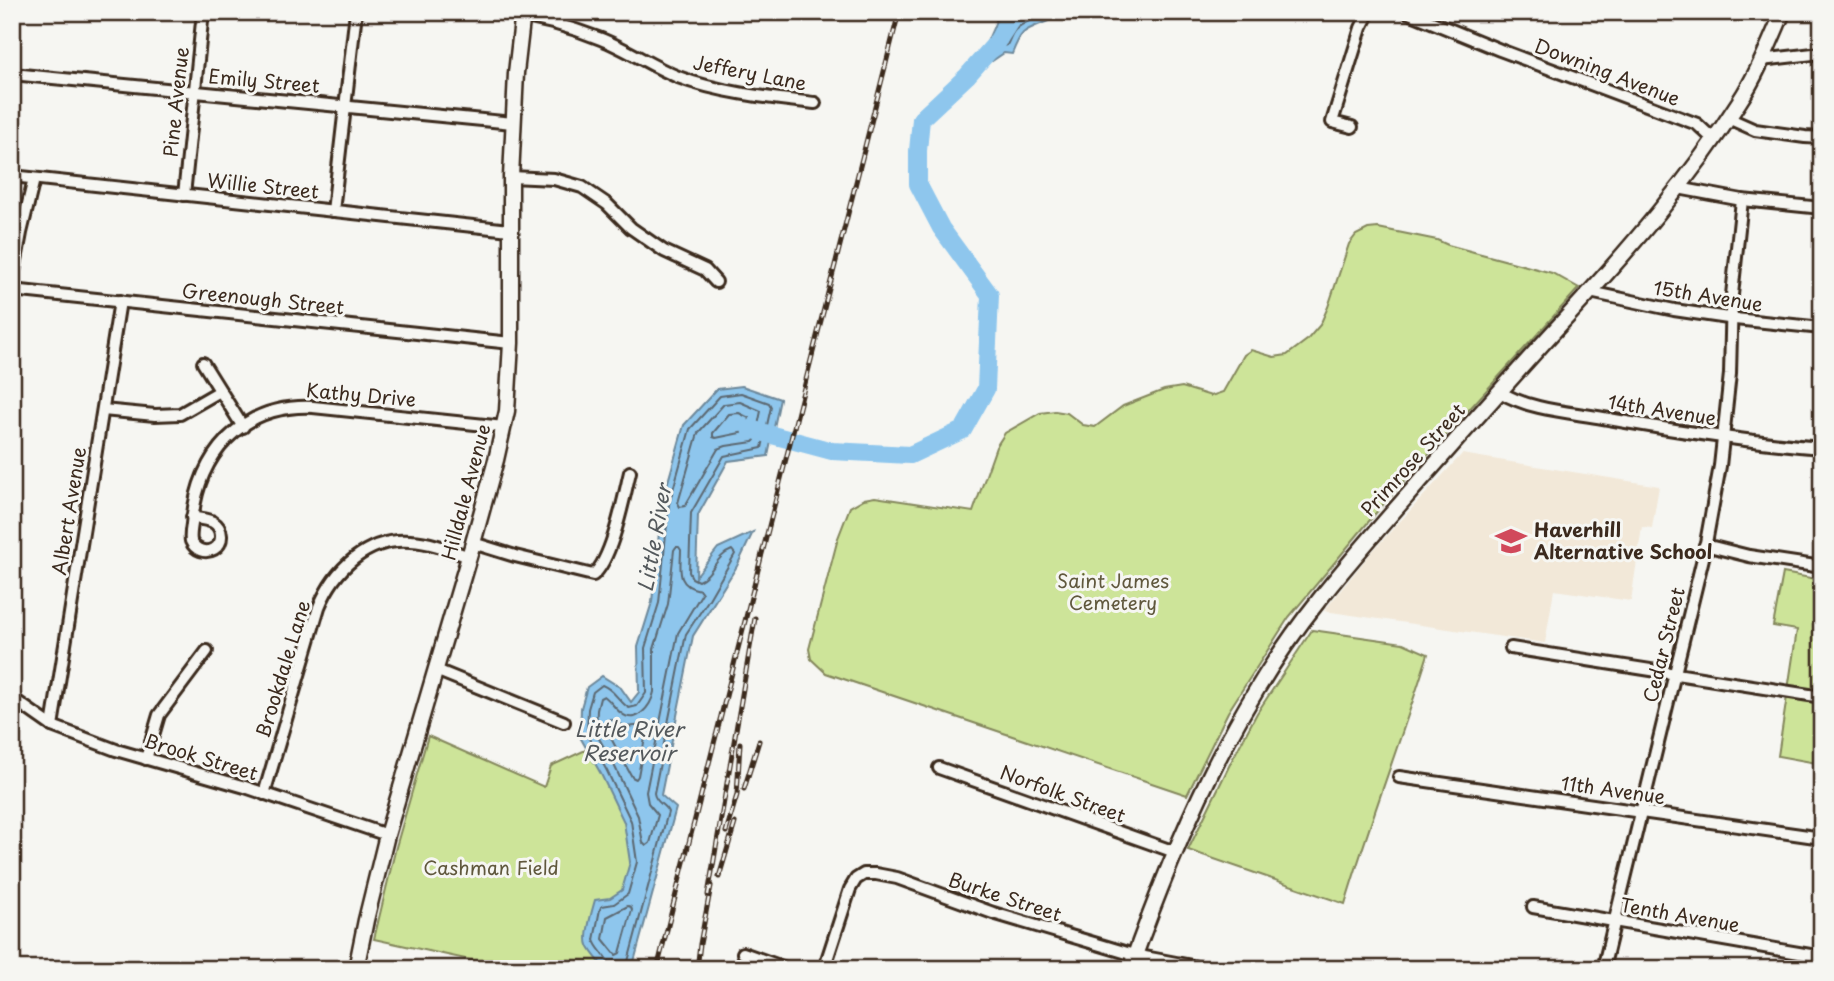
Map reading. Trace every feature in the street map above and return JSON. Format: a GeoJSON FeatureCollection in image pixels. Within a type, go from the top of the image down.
{"type":"FeatureCollection","features":[{"type":"Feature","properties":{"kind":"main road","name":"Primrose Street"},"geometry":{"type":"LineString","coordinates":[[1132,962],[1200,795],[1247,705],[1305,617],[1371,537],[1590,292],[1678,188],[1740,101],[1783,12]]}},
{"type":"Feature","properties":{"kind":"main road","name":"Hilldale Avenue"},"geometry":{"type":"LineString","coordinates":[[356,969],[387,835],[471,550],[504,427],[509,394],[511,344],[510,177],[516,73],[523,14]]}},
{"type":"Feature","properties":{"kind":"street","name":"Pine Avenue"},"geometry":{"type":"LineString","coordinates":[[184,195],[203,12]]}},
{"type":"Feature","properties":{"kind":"street"},"geometry":{"type":"LineString","coordinates":[[333,211],[356,12]]}},
{"type":"Feature","properties":{"kind":"street","name":"Jeffery Lane"},"geometry":{"type":"LineString","coordinates":[[491,12],[523,14],[561,25],[603,39],[680,77],[725,90],[815,103]]}},
{"type":"Feature","properties":{"kind":"street"},"geometry":{"type":"LineString","coordinates":[[1352,127],[1332,122],[1361,28],[1370,12]]}},
{"type":"Feature","properties":{"kind":"street","name":"Downing Avenue"},"geometry":{"type":"LineString","coordinates":[[1407,12],[1697,124],[1713,139]]}},
{"type":"Feature","properties":{"kind":"street"},"geometry":{"type":"LineString","coordinates":[[1761,60],[1822,53]]}},
{"type":"Feature","properties":{"kind":"street","name":"Emily Street"},"geometry":{"type":"LineString","coordinates":[[12,74],[513,123]]}},
{"type":"Feature","properties":{"kind":"street"},"geometry":{"type":"LineString","coordinates":[[1728,118],[1755,130],[1822,138]]}},
{"type":"Feature","properties":{"kind":"street","name":"Willie Street"},"geometry":{"type":"LineString","coordinates":[[12,176],[510,230]]}},
{"type":"Feature","properties":{"kind":"street"},"geometry":{"type":"LineString","coordinates":[[510,177],[554,180],[582,187],[607,204],[631,228],[664,251],[705,270],[716,282]]}},
{"type":"Feature","properties":{"kind":"street"},"geometry":{"type":"LineString","coordinates":[[12,282],[16,240],[34,179]]}},
{"type":"Feature","properties":{"kind":"street"},"geometry":{"type":"LineString","coordinates":[[1678,188],[1742,200],[1822,208]]}},
{"type":"Feature","properties":{"kind":"street","name":"Cedar Street"},"geometry":{"type":"LineString","coordinates":[[1603,969],[1705,545],[1720,466],[1730,374],[1732,295],[1742,200]]}},
{"type":"Feature","properties":{"kind":"street","name":"Greenough Street"},"geometry":{"type":"LineString","coordinates":[[12,290],[511,344]]}},
{"type":"Feature","properties":{"kind":"street","name":"15th Avenue"},"geometry":{"type":"LineString","coordinates":[[1590,292],[1731,319],[1822,328]]}},
{"type":"Feature","properties":{"kind":"street","name":"Albert Avenue"},"geometry":{"type":"LineString","coordinates":[[52,726],[120,302]]}},
{"type":"Feature","properties":{"kind":"street"},"geometry":{"type":"LineString","coordinates":[[203,363],[243,427]]}},
{"type":"Feature","properties":{"kind":"street"},"geometry":{"type":"LineString","coordinates":[[103,410],[155,415],[180,414],[220,391]]}},
{"type":"Feature","properties":{"kind":"street","name":"14th Avenue"},"geometry":{"type":"LineString","coordinates":[[1500,392],[1517,401],[1549,409],[1723,438],[1822,448]]}},
{"type":"Feature","properties":{"kind":"street","name":"Kathy Drive"},"geometry":{"type":"LineString","coordinates":[[192,517],[200,481],[220,445],[254,419],[275,410],[301,407],[504,427]]}},
{"type":"Feature","properties":{"kind":"street","name":"Brookdale Lane"},"geometry":{"type":"LineString","coordinates":[[264,794],[318,607],[327,589],[354,557],[382,544],[401,540],[514,556],[593,575],[599,570],[616,528],[630,472]]}},
{"type":"Feature","properties":{"kind":"street"},"geometry":{"type":"LineString","coordinates":[[1705,545],[1749,556],[1822,567]]}},
{"type":"Feature","properties":{"kind":"street"},"geometry":{"type":"LineString","coordinates":[[1511,648],[1822,697]]}},
{"type":"Feature","properties":{"kind":"street"},"geometry":{"type":"LineString","coordinates":[[146,759],[159,715],[207,651]]}},
{"type":"Feature","properties":{"kind":"street"},"geometry":{"type":"LineString","coordinates":[[436,670],[564,722]]}},
{"type":"Feature","properties":{"kind":"street","name":"Brook Street"},"geometry":{"type":"LineString","coordinates":[[12,698],[52,726],[116,750],[264,794],[387,835]]}},
{"type":"Feature","properties":{"kind":"street","name":"Norfolk Street"},"geometry":{"type":"LineString","coordinates":[[939,768],[1175,852]]}},
{"type":"Feature","properties":{"kind":"street","name":"11th Avenue"},"geometry":{"type":"LineString","coordinates":[[1399,777],[1822,838]]}},
{"type":"Feature","properties":{"kind":"street","name":"Burke Street"},"geometry":{"type":"LineString","coordinates":[[824,969],[850,889],[856,879],[864,874],[897,878],[1132,962],[1208,969]]}},
{"type":"Feature","properties":{"kind":"street","name":"Tenth Avenue"},"geometry":{"type":"LineString","coordinates":[[1533,906],[1822,957]]}},
{"type":"Feature","properties":{"kind":"street"},"geometry":{"type":"LineString","coordinates":[[743,953],[788,969]]}},
{"type":"Feature","properties":{"kind":"shaded area","name":"Haverhill Alternative School"},"geometry":{"type":"Polygon","coordinates":[[[1462,454],[1659,486],[1652,528],[1642,527],[1631,601],[1554,590],[1545,643],[1324,611],[1370,554],[1462,454]]]}},
{"type":"Feature","properties":{"kind":"green space","name":"Saint James Cemetery"},"geometry":{"type":"Polygon","coordinates":[[[1378,228],[1437,240],[1552,273],[1579,288],[1380,508],[1289,617],[1228,712],[1187,795],[826,673],[811,659],[809,649],[838,538],[850,507],[864,499],[875,497],[973,512],[996,447],[1005,433],[1040,413],[1067,413],[1083,425],[1095,427],[1123,406],[1164,390],[1182,387],[1211,396],[1223,392],[1244,355],[1251,350],[1274,357],[1287,355],[1307,340],[1320,325],[1328,307],[1349,244],[1356,235],[1378,228]]]}},
{"type":"Feature","properties":{"kind":"green space"},"geometry":{"type":"Polygon","coordinates":[[[1783,573],[1822,580],[1822,764],[1778,756],[1797,630],[1773,626],[1783,573]]]}},
{"type":"Feature","properties":{"kind":"green space"},"geometry":{"type":"Polygon","coordinates":[[[1312,630],[1403,643],[1428,654],[1345,904],[1188,850],[1257,713],[1312,630]]]}},
{"type":"Feature","properties":{"kind":"green space","name":"Cashman Field"},"geometry":{"type":"Polygon","coordinates":[[[428,736],[544,787],[551,766],[592,747],[613,776],[634,857],[612,969],[511,969],[374,939],[396,847],[428,736]]]}},
{"type":"Feature","properties":{"kind":"water"},"geometry":{"type":"Polygon","coordinates":[[[998,12],[1052,12],[1048,21],[1028,29],[1021,35],[1012,54],[1004,53],[992,61],[983,57],[998,12]]]}},
{"type":"Feature","properties":{"kind":"water","name":"Little River Reservoir"},"geometry":{"type":"Polygon","coordinates":[[[742,386],[780,399],[768,456],[728,461],[698,515],[696,576],[718,548],[753,532],[737,566],[693,636],[661,795],[676,808],[632,969],[604,969],[588,945],[590,917],[595,900],[610,898],[622,890],[630,862],[624,822],[580,737],[581,708],[587,687],[602,676],[621,688],[631,702],[639,692],[638,647],[652,602],[662,503],[684,425],[717,389],[742,386]]]}},
{"type":"Feature","properties":{"kind":"waterway","name":"Little River"},"geometry":{"type":"LineString","coordinates":[[750,429],[832,451],[910,455],[963,430],[986,389],[990,295],[941,228],[918,184],[921,119],[967,76],[996,43],[1016,12]]}},
{"type":"Feature","properties":{"kind":"railway"},"geometry":{"type":"LineString","coordinates":[[657,969],[899,12]]}},
{"type":"Feature","properties":{"kind":"railway"},"geometry":{"type":"LineString","coordinates":[[708,895],[755,618]]}},
{"type":"Feature","properties":{"kind":"railway"},"geometry":{"type":"LineString","coordinates":[[744,789],[759,741]]}},
{"type":"Feature","properties":{"kind":"railway"},"geometry":{"type":"LineString","coordinates":[[726,832],[737,795],[740,743]]}},
{"type":"Feature","properties":{"kind":"railway"},"geometry":{"type":"LineString","coordinates":[[719,877],[735,823]]}},
{"type":"Feature","properties":{"kind":"railway"},"geometry":{"type":"LineString","coordinates":[[697,969],[711,886]]}},
{"type":"Feature","properties":{"kind":"place","name":"Haverhill Alternative School"},"geometry":{"type":"Point","coordinates":[1511,541]}}]}
